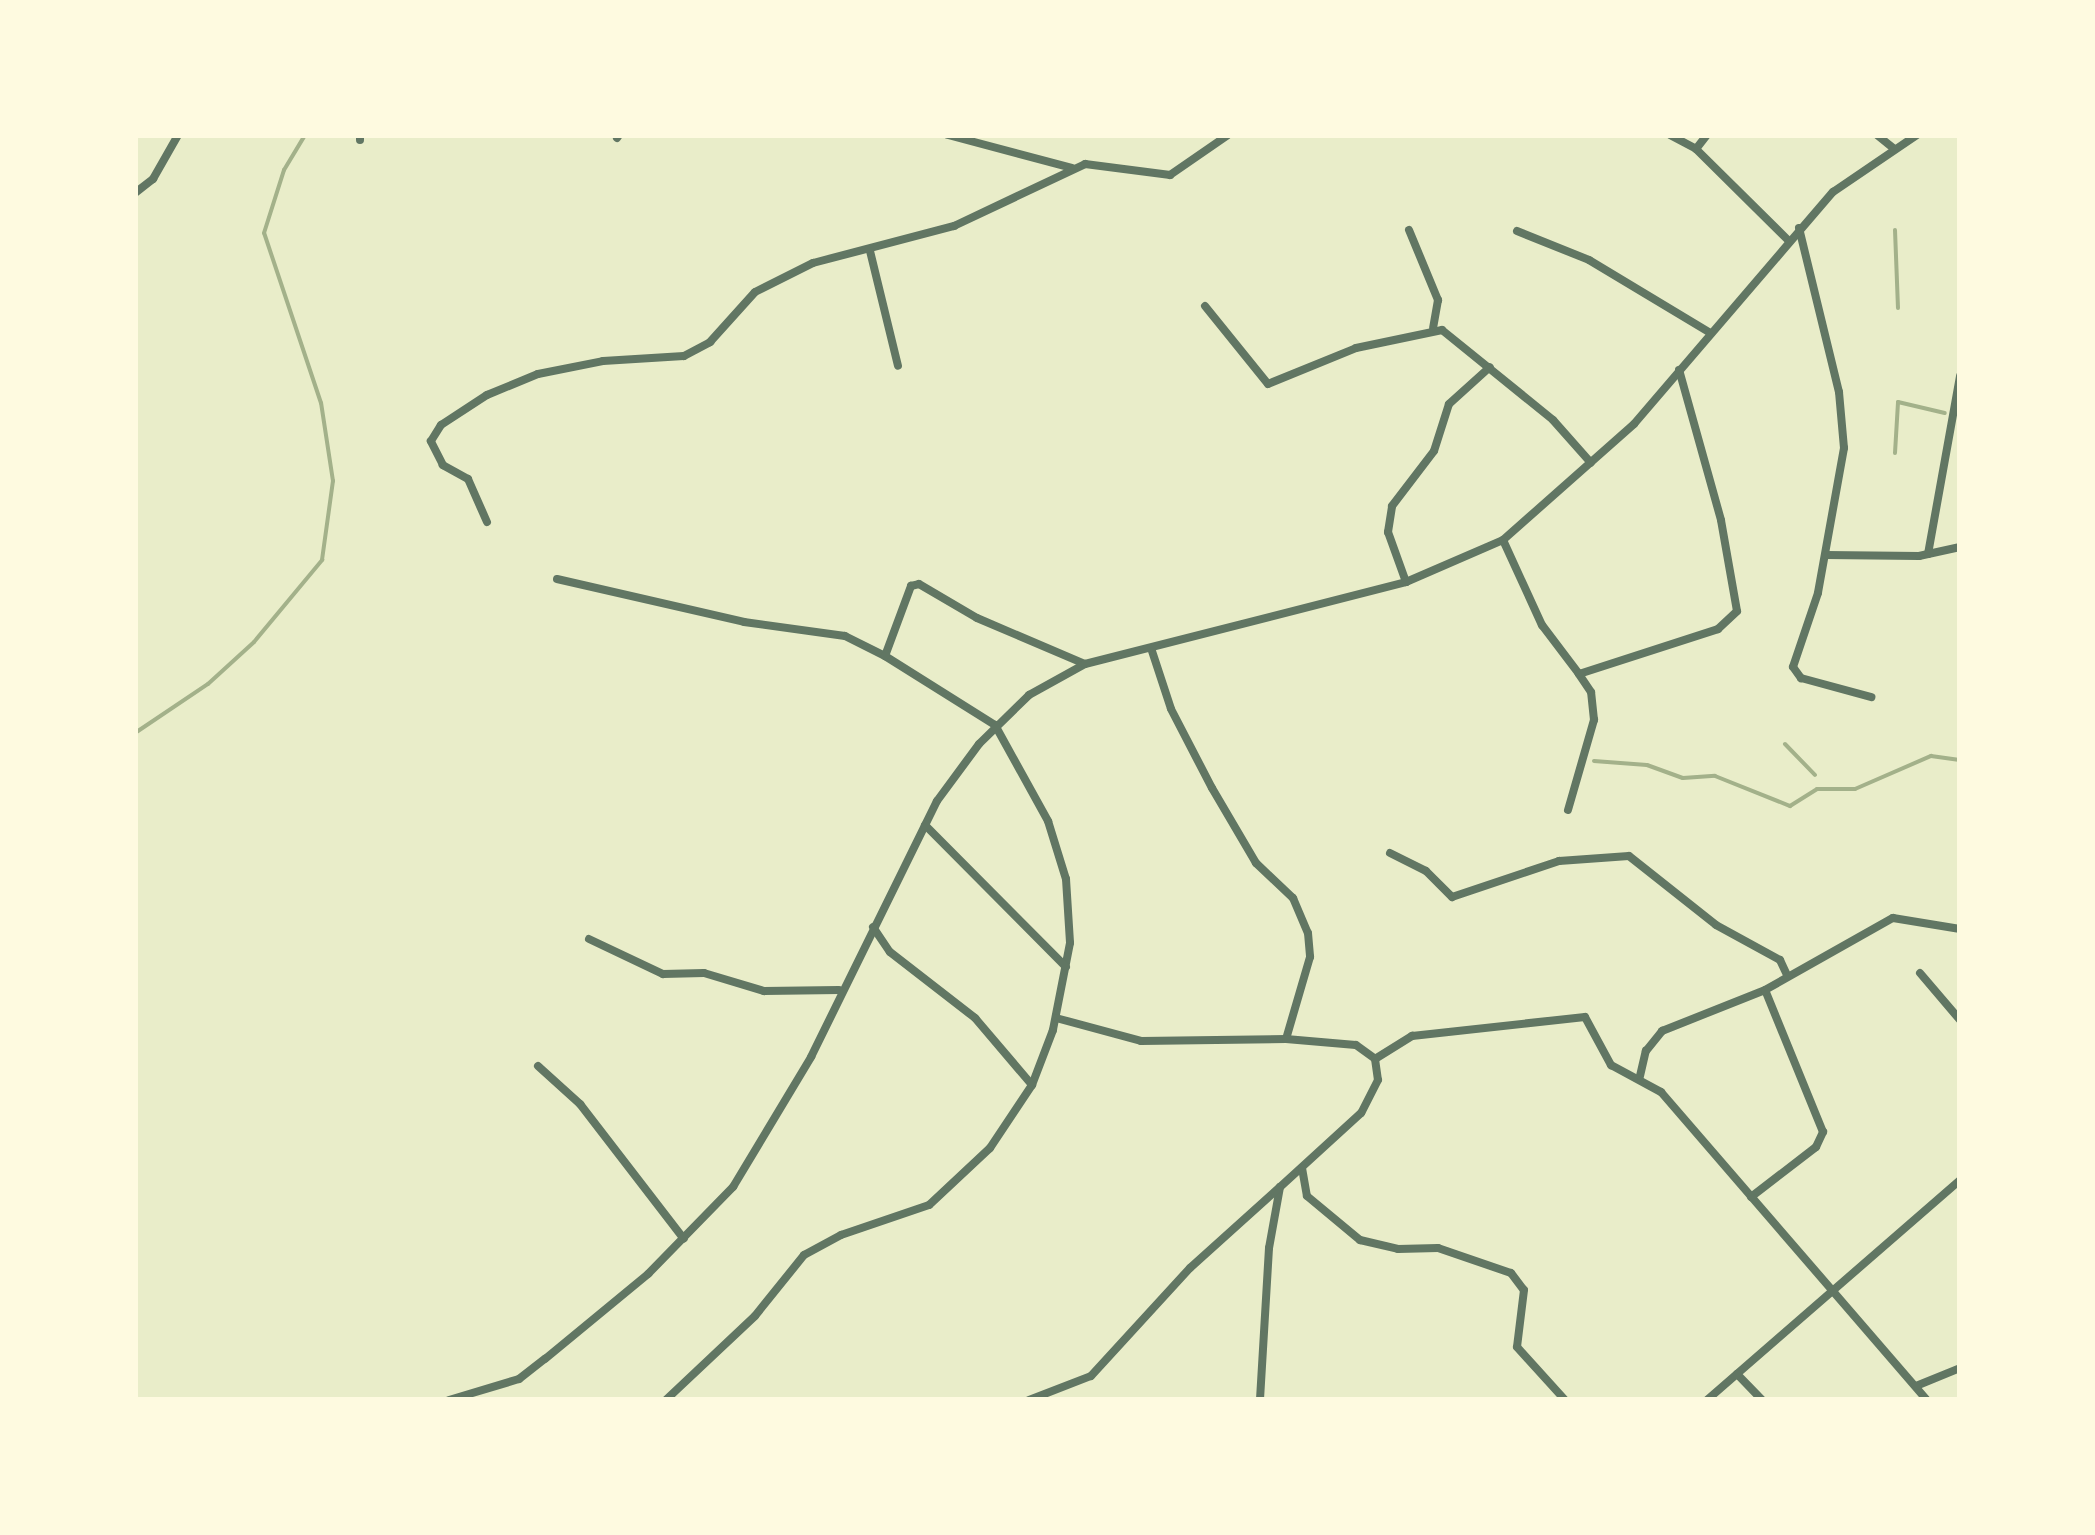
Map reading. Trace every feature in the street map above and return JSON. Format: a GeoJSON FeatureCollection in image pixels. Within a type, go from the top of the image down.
{"type":"FeatureCollection","features":[{"type":"Feature","properties":{"kind":"street"},"geometry":{"type":"LineString","coordinates":[[135,193],[153,179],[178,135]]}},
{"type":"Feature","properties":{"kind":"street"},"geometry":{"type":"LineString","coordinates":[[948,135],[1072,168]]}},
{"type":"Feature","properties":{"kind":"street"},"geometry":{"type":"LineString","coordinates":[[488,522],[468,479],[443,465],[432,441],[441,425],[538,374],[698,351],[772,281],[813,263],[870,251],[997,208],[1072,168],[1100,163],[1170,175],[1228,135]]}},
{"type":"Feature","properties":{"kind":"street"},"geometry":{"type":"LineString","coordinates":[[1670,135],[1696,149],[1788,240]]}},
{"type":"Feature","properties":{"kind":"street"},"geometry":{"type":"LineString","coordinates":[[1696,149],[1707,135]]}},
{"type":"Feature","properties":{"kind":"street"},"geometry":{"type":"LineString","coordinates":[[1876,135],[1893,148]]}},
{"type":"Feature","properties":{"kind":"street"},"geometry":{"type":"LineString","coordinates":[[449,1400],[519,1378],[684,1239],[753,1159],[811,1057],[839,990],[925,825],[954,773],[995,725],[1052,677],[1085,664],[1406,582],[1502,540],[1591,464],[1834,192],[1917,135]]}},
{"type":"Feature","properties":{"kind":"street"},"geometry":{"type":"LineString","coordinates":[[1799,228],[1840,392],[1844,448],[1826,555],[1793,666],[1801,678],[1871,697]]}},
{"type":"Feature","properties":{"kind":"street"},"geometry":{"type":"LineString","coordinates":[[1410,230],[1438,300],[1432,328]]}},
{"type":"Feature","properties":{"kind":"street"},"geometry":{"type":"LineString","coordinates":[[1517,231],[1590,260],[1709,332]]}},
{"type":"Feature","properties":{"kind":"street"},"geometry":{"type":"LineString","coordinates":[[870,251],[898,366]]}},
{"type":"Feature","properties":{"kind":"street"},"geometry":{"type":"LineString","coordinates":[[1205,306],[1268,384],[1356,348],[1432,328],[1490,368],[1553,420],[1591,464]]}},
{"type":"Feature","properties":{"kind":"street"},"geometry":{"type":"LineString","coordinates":[[1406,582],[1387,519],[1402,487],[1434,450],[1450,404],[1490,368]]}},
{"type":"Feature","properties":{"kind":"street"},"geometry":{"type":"LineString","coordinates":[[1579,674],[1718,629],[1737,611],[1721,520],[1679,370]]}},
{"type":"Feature","properties":{"kind":"street"},"geometry":{"type":"LineString","coordinates":[[1928,554],[1960,376]]}},
{"type":"Feature","properties":{"kind":"street"},"geometry":{"type":"LineString","coordinates":[[1502,540],[1542,626],[1591,692],[1594,720],[1568,810]]}},
{"type":"Feature","properties":{"kind":"street"},"geometry":{"type":"LineString","coordinates":[[1826,555],[1928,554],[1960,547]]}},
{"type":"Feature","properties":{"kind":"street"},"geometry":{"type":"LineString","coordinates":[[557,579],[744,622],[845,636],[995,725],[1059,850],[1070,919],[1056,1018],[1032,1085],[975,1168],[945,1194],[804,1256],[755,1316],[666,1400]]}},
{"type":"Feature","properties":{"kind":"street"},"geometry":{"type":"LineString","coordinates":[[884,656],[911,586],[919,584],[977,618],[1085,664]]}},
{"type":"Feature","properties":{"kind":"street"},"geometry":{"type":"LineString","coordinates":[[1151,648],[1171,709],[1212,788],[1256,863],[1293,898],[1308,934],[1310,957],[1286,1039]]}},
{"type":"Feature","properties":{"kind":"street"},"geometry":{"type":"LineString","coordinates":[[925,825],[1066,968]]}},
{"type":"Feature","properties":{"kind":"street"},"geometry":{"type":"LineString","coordinates":[[1390,853],[1426,871],[1452,896],[1559,862],[1630,856],[1716,925],[1767,951],[1787,975]]}},
{"type":"Feature","properties":{"kind":"street"},"geometry":{"type":"LineString","coordinates":[[1640,1076],[1646,1052],[1662,1031],[1765,990],[1893,918],[1960,929]]}},
{"type":"Feature","properties":{"kind":"street"},"geometry":{"type":"LineString","coordinates":[[873,928],[890,952],[975,1018],[1032,1085]]}},
{"type":"Feature","properties":{"kind":"street"},"geometry":{"type":"LineString","coordinates":[[588,938],[663,974],[704,973],[764,991],[839,990]]}},
{"type":"Feature","properties":{"kind":"street"},"geometry":{"type":"LineString","coordinates":[[1920,973],[1960,1020]]}},
{"type":"Feature","properties":{"kind":"street"},"geometry":{"type":"LineString","coordinates":[[1751,1197],[1816,1147],[1823,1132],[1765,990]]}},
{"type":"Feature","properties":{"kind":"street"},"geometry":{"type":"LineString","coordinates":[[1374,1058],[1412,1036],[1573,1013],[1594,1026],[1611,1065],[1640,1076],[1928,1400]]}},
{"type":"Feature","properties":{"kind":"street"},"geometry":{"type":"LineString","coordinates":[[1029,1400],[1091,1376],[1190,1268],[1361,1113],[1378,1080],[1374,1058],[1356,1045],[1286,1039],[1141,1041],[1056,1018]]}},
{"type":"Feature","properties":{"kind":"street"},"geometry":{"type":"LineString","coordinates":[[538,1066],[580,1104],[684,1239]]}},
{"type":"Feature","properties":{"kind":"street"},"geometry":{"type":"LineString","coordinates":[[1302,1168],[1307,1196],[1360,1240],[1455,1252],[1511,1274],[1524,1290],[1516,1347],[1565,1400]]}},
{"type":"Feature","properties":{"kind":"street"},"geometry":{"type":"LineString","coordinates":[[1708,1400],[1960,1180]]}},
{"type":"Feature","properties":{"kind":"street"},"geometry":{"type":"LineString","coordinates":[[1260,1400],[1269,1248],[1280,1187]]}},
{"type":"Feature","properties":{"kind":"street"},"geometry":{"type":"LineString","coordinates":[[1916,1386],[1960,1368]]}},
{"type":"Feature","properties":{"kind":"street"},"geometry":{"type":"LineString","coordinates":[[1738,1374],[1762,1400]]}},
{"type":"Feature","properties":{"kind":"waterway"},"geometry":{"type":"LineString","coordinates":[[135,733],[208,684],[254,642],[322,560],[333,481],[321,403],[264,233],[284,170],[305,135]]}},
{"type":"Feature","properties":{"kind":"waterway"},"geometry":{"type":"LineString","coordinates":[[1895,230],[1898,308]]}},
{"type":"Feature","properties":{"kind":"waterway"},"geometry":{"type":"LineString","coordinates":[[1895,453],[1898,402],[1945,413]]}},
{"type":"Feature","properties":{"kind":"waterway"},"geometry":{"type":"LineString","coordinates":[[1785,744],[1815,775]]}},
{"type":"Feature","properties":{"kind":"waterway"},"geometry":{"type":"LineString","coordinates":[[1594,761],[1647,765],[1683,778],[1715,776],[1790,806],[1817,789],[1855,789],[1931,756],[1960,760]]}}]}
